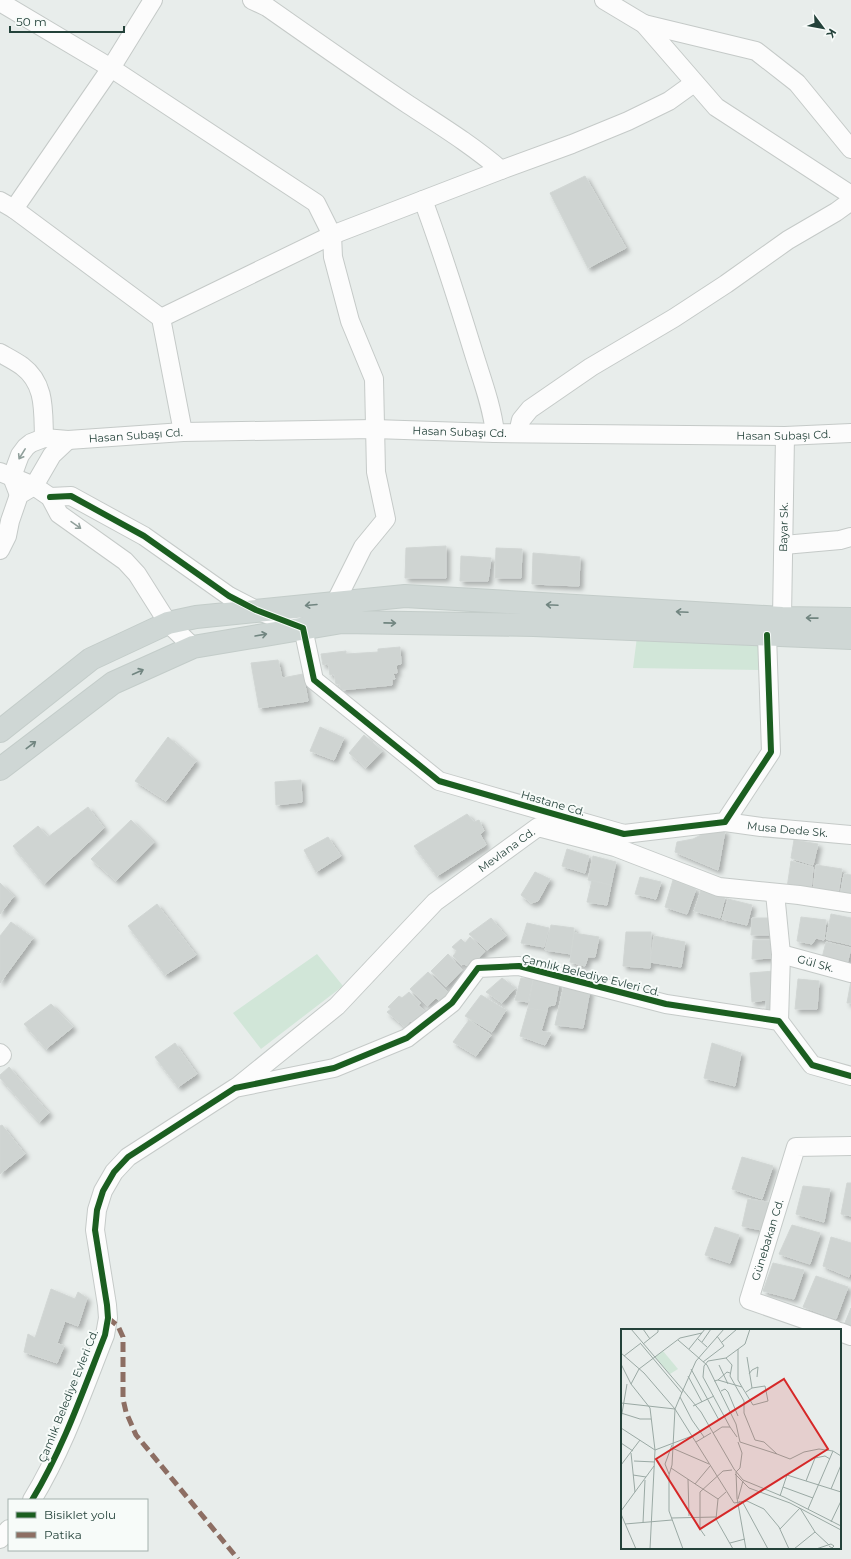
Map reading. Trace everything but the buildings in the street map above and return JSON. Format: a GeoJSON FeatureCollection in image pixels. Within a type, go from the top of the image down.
{"type":"FeatureCollection","features":[{"type":"Feature","properties":{"kind":"main road"},"geometry":{"type":"LineString","coordinates":[[0,732],[91,658],[168,622],[196,617],[405,596],[782,618],[851,619]]}},
{"type":"Feature","properties":{"kind":"main road"},"geometry":{"type":"LineString","coordinates":[[0,769],[113,683],[193,647],[303,628],[342,622],[534,625],[851,638]]}},
{"type":"Feature","properties":{"kind":"street"},"geometry":{"type":"LineString","coordinates":[[153,0],[111,68],[7,205],[161,318],[183,432]]}},
{"type":"Feature","properties":{"kind":"street"},"geometry":{"type":"LineString","coordinates":[[252,0],[267,8],[410,106],[467,143],[501,170]]}},
{"type":"Feature","properties":{"kind":"street"},"geometry":{"type":"LineString","coordinates":[[604,0],[644,24],[756,51],[797,84],[851,149]]}},
{"type":"Feature","properties":{"kind":"street"},"geometry":{"type":"LineString","coordinates":[[0,2],[111,68],[316,203],[332,235],[333,257],[350,321],[374,379],[376,472],[386,519],[363,547],[335,603]]}},
{"type":"Feature","properties":{"kind":"street"},"geometry":{"type":"LineString","coordinates":[[644,24],[716,107],[851,195]]}},
{"type":"Feature","properties":{"kind":"street"},"geometry":{"type":"LineString","coordinates":[[161,318],[332,235],[572,144],[628,121],[669,100],[694,83]]}},
{"type":"Feature","properties":{"kind":"street"},"geometry":{"type":"LineString","coordinates":[[423,200],[446,264],[464,322],[493,418],[495,433]]}},
{"type":"Feature","properties":{"kind":"street"},"geometry":{"type":"LineString","coordinates":[[518,433],[521,420],[530,409],[591,367],[674,318],[726,284],[788,240],[836,212],[851,201]]}},
{"type":"Feature","properties":{"kind":"street"},"geometry":{"type":"LineString","coordinates":[[0,353],[22,366],[29,373],[39,388],[42,397],[44,438],[31,443],[20,454],[6,474],[26,491],[50,497],[70,496],[144,536],[229,596],[256,610],[303,628]]}},
{"type":"Feature","properties":{"kind":"street","name":"Hasan Subaşı Cd."},"geometry":{"type":"LineString","coordinates":[[44,438],[68,440],[183,432],[374,429],[495,433],[785,436],[851,433]]}},
{"type":"Feature","properties":{"kind":"street","name":"Bayar Sk."},"geometry":{"type":"LineString","coordinates":[[782,618],[785,436]]}},
{"type":"Feature","properties":{"kind":"street"},"geometry":{"type":"LineString","coordinates":[[0,550],[7,536],[5,521],[52,455],[68,440]]}},
{"type":"Feature","properties":{"kind":"street"},"geometry":{"type":"LineString","coordinates":[[50,497],[59,514],[105,546],[124,561],[137,574],[168,622],[193,647]]}},
{"type":"Feature","properties":{"kind":"street"},"geometry":{"type":"LineString","coordinates":[[784,545],[840,540],[851,537]]}},
{"type":"Feature","properties":{"kind":"street","name":"Hastane Cd."},"geometry":{"type":"LineString","coordinates":[[303,628],[314,680],[439,781],[620,840],[725,822]]}},
{"type":"Feature","properties":{"kind":"street"},"geometry":{"type":"LineString","coordinates":[[725,822],[771,752],[767,635]]}},
{"type":"Feature","properties":{"kind":"street","name":"Musa Dede Sk."},"geometry":{"type":"LineString","coordinates":[[725,822],[761,827],[851,834]]}},
{"type":"Feature","properties":{"kind":"street","name":"Mevlana Cd."},"geometry":{"type":"LineString","coordinates":[[235,1088],[337,1006],[435,902],[538,827],[620,840],[718,887],[774,892],[851,903]]}},
{"type":"Feature","properties":{"kind":"street"},"geometry":{"type":"LineString","coordinates":[[774,892],[781,954],[779,1021],[812,1065],[851,1076]]}},
{"type":"Feature","properties":{"kind":"street","name":"Gül Sk."},"geometry":{"type":"LineString","coordinates":[[781,954],[851,973]]}},
{"type":"Feature","properties":{"kind":"street","name":"Çamlık Belediye Evleri Cd."},"geometry":{"type":"LineString","coordinates":[[33,1499],[47,1476],[60,1447],[105,1335],[108,1318],[107,1305],[95,1230],[97,1210],[103,1191],[114,1172],[128,1157],[235,1088],[334,1068],[407,1038],[452,1003],[478,968],[519,966],[666,1004],[779,1021]]}},
{"type":"Feature","properties":{"kind":"street","name":"Günebakan Cd."},"geometry":{"type":"LineString","coordinates":[[832,1329],[749,1300],[796,1147],[851,1146]]}},
{"type":"Feature","properties":{"kind":"street"},"geometry":{"type":"LineString","coordinates":[[841,1332],[851,1336]]}},
{"type":"Feature","properties":{"kind":"street"},"geometry":{"type":"LineString","coordinates":[[0,1539],[8,1530]]}},
{"type":"Feature","properties":{"kind":"green space"},"geometry":{"type":"Polygon","coordinates":[[[637,637],[760,640],[760,670],[633,668],[637,637]]]}},
{"type":"Feature","properties":{"kind":"green space"},"geometry":{"type":"Polygon","coordinates":[[[317,954],[343,986],[261,1049],[233,1013],[317,954]]]}},
{"type":"Feature","properties":{"kind":"marked path"},"geometry":{"type":"LineString","coordinates":[[108,1318],[118,1326],[123,1337],[123,1399],[126,1412],[136,1435],[238,1559]]}},
{"type":"Feature","properties":{"kind":"cycle path"},"geometry":{"type":"LineString","coordinates":[[50,497],[71,496],[144,536],[229,596],[256,610],[303,628],[314,680],[439,781],[624,834],[725,822],[771,752],[767,635]]}},
{"type":"Feature","properties":{"kind":"cycle path"},"geometry":{"type":"LineString","coordinates":[[33,1499],[63,1440],[105,1335],[108,1318],[107,1305],[95,1230],[97,1210],[103,1191],[114,1172],[128,1157],[235,1088],[334,1068],[407,1038],[452,1003],[478,968],[519,966],[666,1004],[779,1021],[812,1065],[851,1076]]}}]}
